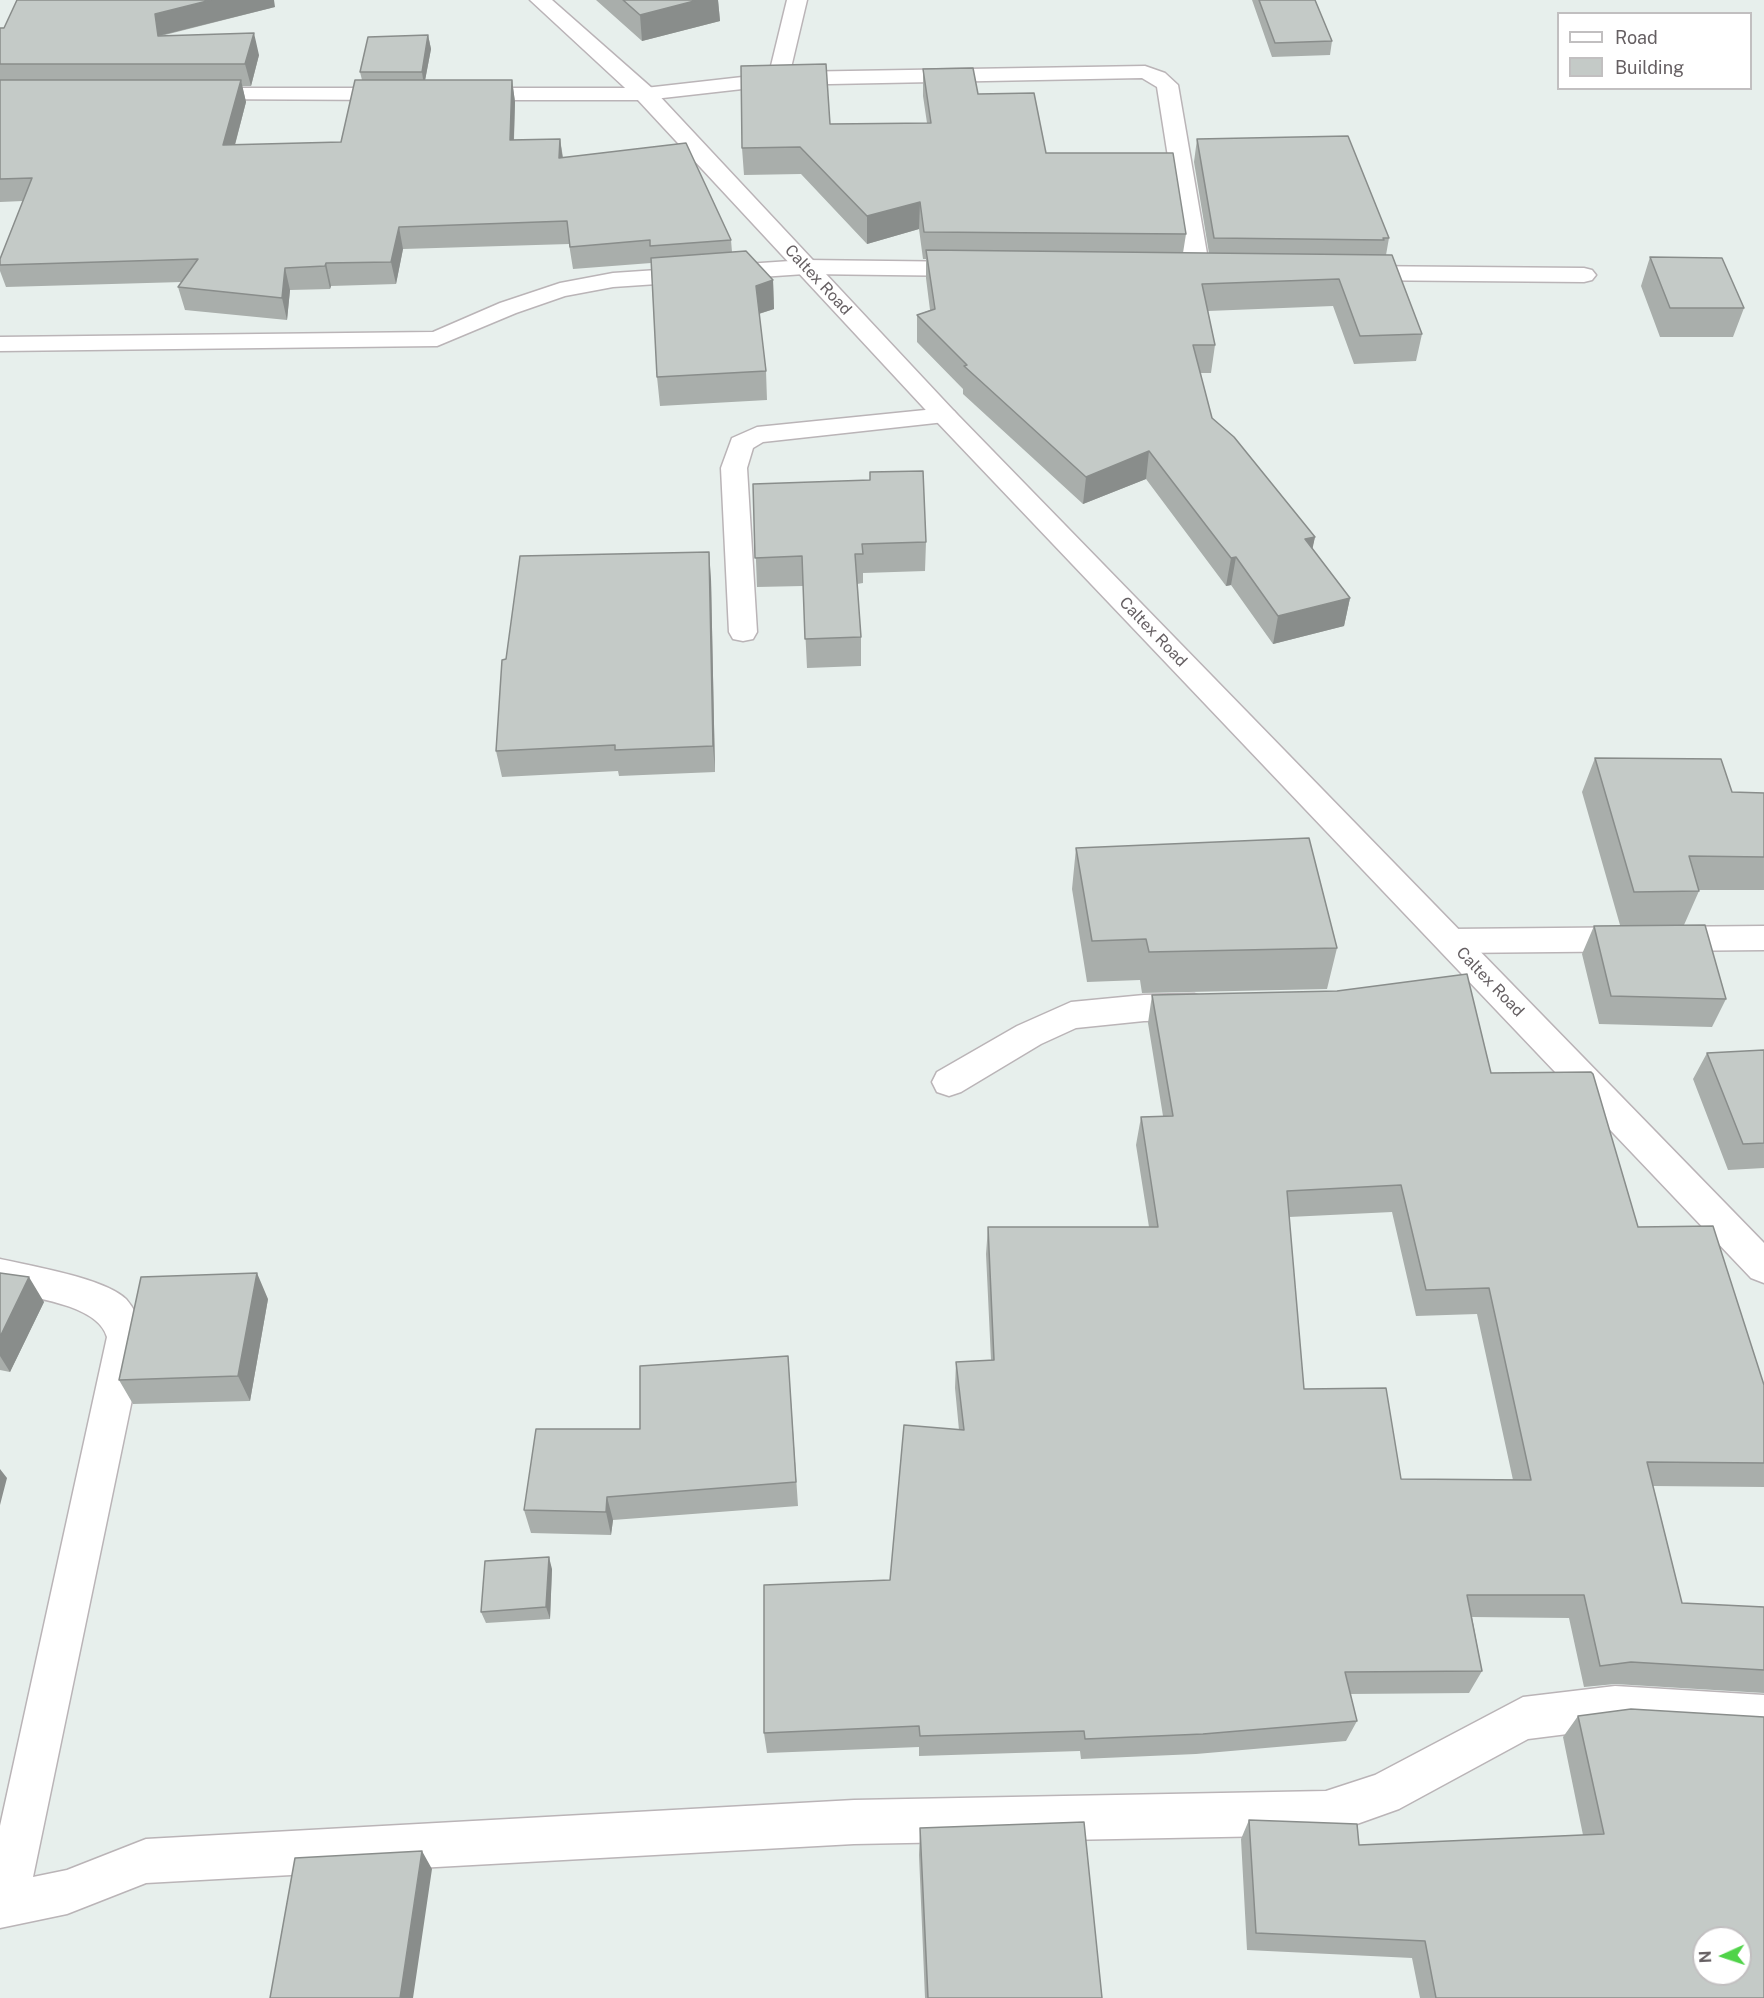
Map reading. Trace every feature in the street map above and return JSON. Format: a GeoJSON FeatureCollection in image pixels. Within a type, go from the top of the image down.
{"type":"FeatureCollection","features":[{"type":"Feature","properties":{"kind":"street","name":"Caltex Road"},"geometry":{"type":"LineString","coordinates":[[540,0],[645,94],[945,416],[1764,1267]]}},
{"type":"Feature","properties":{"kind":"street"},"geometry":{"type":"LineString","coordinates":[[778,79],[797,0]]}},
{"type":"Feature","properties":{"kind":"street"},"geometry":{"type":"LineString","coordinates":[[454,94],[645,94],[778,79],[1145,72],[1158,77],[1167,85],[1210,271],[1174,271]]}},
{"type":"Feature","properties":{"kind":"street"},"geometry":{"type":"LineString","coordinates":[[179,94],[418,94]]}},
{"type":"Feature","properties":{"kind":"street"},"geometry":{"type":"LineString","coordinates":[[0,344],[437,339],[508,308],[560,290],[613,280],[805,267],[995,269]]}},
{"type":"Feature","properties":{"kind":"street"},"geometry":{"type":"LineString","coordinates":[[1327,272],[1584,275]]}},
{"type":"Feature","properties":{"kind":"street"},"geometry":{"type":"LineString","coordinates":[[742,632],[734,468],[741,444],[757,435],[945,416]]}},
{"type":"Feature","properties":{"kind":"street"},"geometry":{"type":"LineString","coordinates":[[1451,941],[1764,938]]}},
{"type":"Feature","properties":{"kind":"street"},"geometry":{"type":"LineString","coordinates":[[1456,987],[1491,983]]}},
{"type":"Feature","properties":{"kind":"street"},"geometry":{"type":"LineString","coordinates":[[949,1082],[1029,1035],[1071,1015],[1144,1008],[1225,1006]]}},
{"type":"Feature","properties":{"kind":"street"},"geometry":{"type":"LineString","coordinates":[[0,1275],[55,1287],[109,1307],[121,1322],[126,1337],[3,1905],[67,1892],[146,1861],[854,1822],[1326,1813],[1384,1794],[1523,1718],[1615,1707],[1764,1716]]}},
{"type":"Feature","properties":{"kind":"building"},"geometry":{"type":"Polygon","coordinates":[[[17,0],[211,0],[155,14],[158,36],[254,33],[245,64],[0,64],[0,28],[4,28],[17,0]]]}},
{"type":"Feature","properties":{"kind":"building"},"geometry":{"type":"Polygon","coordinates":[[[623,0],[698,0],[640,15],[623,0]]]}},
{"type":"Feature","properties":{"kind":"building"},"geometry":{"type":"Polygon","coordinates":[[[1259,0],[1315,0],[1332,41],[1275,43],[1259,0]]]}},
{"type":"Feature","properties":{"kind":"building"},"geometry":{"type":"Polygon","coordinates":[[[428,35],[422,72],[360,72],[368,37],[428,35]]]}},
{"type":"Feature","properties":{"kind":"building"},"geometry":{"type":"Polygon","coordinates":[[[826,64],[830,124],[931,123],[923,69],[973,68],[978,94],[1034,93],[1046,153],[1173,153],[1186,234],[924,232],[920,202],[867,216],[800,147],[742,148],[741,66],[826,64]]]}},
{"type":"Feature","properties":{"kind":"building"},"geometry":{"type":"Polygon","coordinates":[[[0,80],[241,80],[223,145],[341,142],[355,80],[512,80],[510,140],[560,139],[559,158],[686,143],[731,240],[650,246],[650,240],[570,247],[567,221],[399,227],[391,262],[326,263],[325,266],[285,268],[282,298],[178,287],[198,259],[0,265],[0,259],[32,178],[0,179],[0,80]]]}},
{"type":"Feature","properties":{"kind":"building"},"geometry":{"type":"Polygon","coordinates":[[[1348,136],[1389,238],[1383,238],[1384,240],[1214,238],[1197,139],[1348,136]]]}},
{"type":"Feature","properties":{"kind":"building"},"geometry":{"type":"Polygon","coordinates":[[[926,250],[1392,255],[1422,334],[1360,336],[1339,279],[1202,284],[1215,345],[1193,345],[1212,418],[1234,437],[1315,537],[1305,539],[1350,598],[1278,616],[1236,557],[1231,558],[1149,451],[1086,477],[964,366],[967,365],[917,315],[935,309],[926,250]]]}},
{"type":"Feature","properties":{"kind":"building"},"geometry":{"type":"Polygon","coordinates":[[[746,251],[773,280],[756,286],[766,371],[657,377],[651,258],[746,251]]]}},
{"type":"Feature","properties":{"kind":"building"},"geometry":{"type":"Polygon","coordinates":[[[1650,257],[1722,258],[1744,308],[1670,308],[1650,257]]]}},
{"type":"Feature","properties":{"kind":"building"},"geometry":{"type":"Polygon","coordinates":[[[923,471],[926,542],[862,544],[863,554],[855,554],[861,637],[805,639],[802,556],[755,558],[753,484],[870,480],[870,472],[923,471]]]}},
{"type":"Feature","properties":{"kind":"building"},"geometry":{"type":"Polygon","coordinates":[[[709,552],[713,746],[615,750],[615,745],[496,751],[502,660],[506,659],[520,556],[709,552]]]}},
{"type":"Feature","properties":{"kind":"building"},"geometry":{"type":"Polygon","coordinates":[[[1595,758],[1721,759],[1732,792],[1764,793],[1764,857],[1689,856],[1699,891],[1634,892],[1595,758]]]}},
{"type":"Feature","properties":{"kind":"building"},"geometry":{"type":"Polygon","coordinates":[[[1309,838],[1337,948],[1149,952],[1146,939],[1092,941],[1076,848],[1309,838]]]}},
{"type":"Feature","properties":{"kind":"building"},"geometry":{"type":"Polygon","coordinates":[[[1705,925],[1726,999],[1611,996],[1594,926],[1705,925]]]}},
{"type":"Feature","properties":{"kind":"building"},"geometry":{"type":"Polygon","coordinates":[[[1467,974],[1491,1073],[1591,1072],[1593,1074],[1638,1227],[1713,1226],[1764,1385],[1764,1463],[1647,1462],[1682,1603],[1764,1607],[1764,1670],[1631,1662],[1600,1666],[1584,1595],[1467,1595],[1482,1671],[1345,1672],[1357,1721],[1203,1734],[1085,1739],[1084,1731],[920,1736],[919,1726],[764,1733],[764,1585],[890,1580],[904,1425],[964,1430],[956,1362],[994,1360],[988,1227],[1158,1227],[1141,1117],[1173,1116],[1152,995],[1337,991],[1467,974]],[[1401,1185],[1287,1191],[1304,1389],[1386,1388],[1401,1479],[1531,1480],[1489,1288],[1426,1290],[1401,1185]]]}},
{"type":"Feature","properties":{"kind":"building"},"geometry":{"type":"Polygon","coordinates":[[[1764,1050],[1764,1143],[1743,1144],[1707,1053],[1764,1050]]]}},
{"type":"Feature","properties":{"kind":"building"},"geometry":{"type":"Polygon","coordinates":[[[0,1273],[29,1277],[0,1337],[0,1273]]]}},
{"type":"Feature","properties":{"kind":"building"},"geometry":{"type":"Polygon","coordinates":[[[257,1273],[238,1376],[119,1380],[141,1277],[257,1273]]]}},
{"type":"Feature","properties":{"kind":"building"},"geometry":{"type":"Polygon","coordinates":[[[788,1356],[796,1482],[607,1497],[606,1512],[524,1510],[536,1429],[640,1429],[640,1366],[788,1356]]]}},
{"type":"Feature","properties":{"kind":"building"},"geometry":{"type":"Polygon","coordinates":[[[549,1557],[546,1607],[481,1612],[485,1561],[549,1557]]]}},
{"type":"Feature","properties":{"kind":"building"},"geometry":{"type":"Polygon","coordinates":[[[1631,1709],[1764,1717],[1764,1998],[1436,1998],[1425,1941],[1256,1933],[1249,1820],[1357,1824],[1359,1845],[1604,1834],[1578,1716],[1631,1709]]]}},
{"type":"Feature","properties":{"kind":"building"},"geometry":{"type":"Polygon","coordinates":[[[1084,1822],[1102,1998],[928,1998],[920,1828],[1084,1822]]]}},
{"type":"Feature","properties":{"kind":"building"},"geometry":{"type":"Polygon","coordinates":[[[422,1851],[400,1998],[270,1998],[295,1858],[422,1851]]]}}]}
